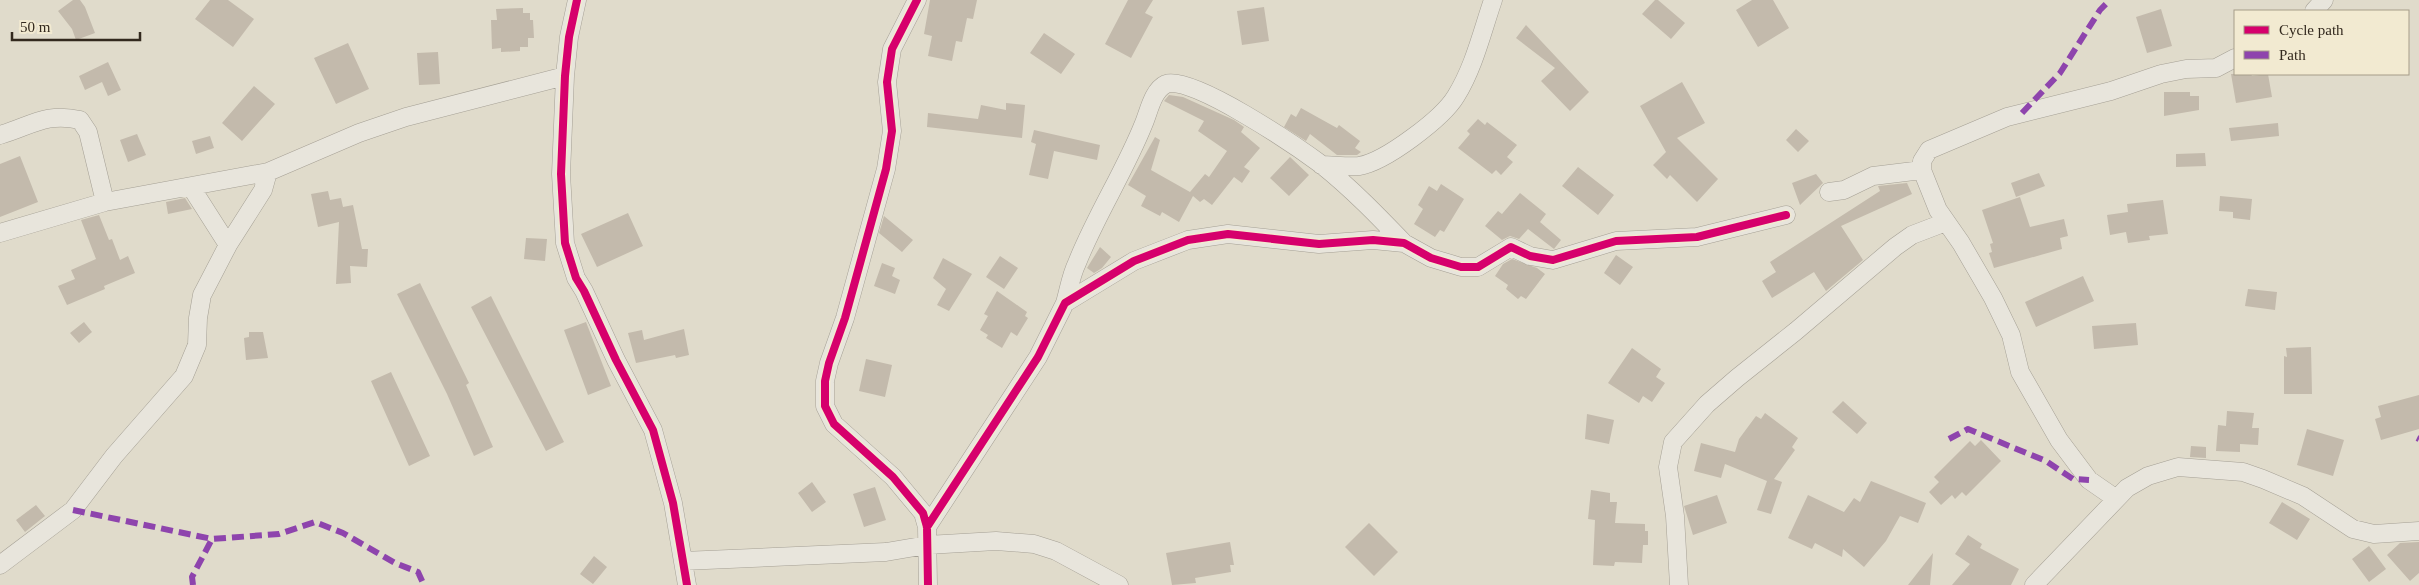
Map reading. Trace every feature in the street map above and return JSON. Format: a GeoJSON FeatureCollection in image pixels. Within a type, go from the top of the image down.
{"type":"FeatureCollection","features":[{"type":"Feature","properties":{"kind":"street"},"geometry":{"type":"LineString","coordinates":[[577,0],[569,38],[565,76],[561,174],[565,243],[569,261],[616,360],[654,430],[672,503],[687,585]]}},
{"type":"Feature","properties":{"kind":"street"},"geometry":{"type":"LineString","coordinates":[[918,0],[892,48],[887,82],[892,131],[886,169],[845,318],[829,363],[825,381],[825,406],[834,424],[893,477],[923,513],[927,527],[928,585]]}},
{"type":"Feature","properties":{"kind":"street"},"geometry":{"type":"LineString","coordinates":[[1321,165],[1358,166],[1378,161],[1405,143],[1456,98],[1492,0]]}},
{"type":"Feature","properties":{"kind":"street"},"geometry":{"type":"LineString","coordinates":[[2315,10],[2324,0]]}},
{"type":"Feature","properties":{"kind":"street"},"geometry":{"type":"LineString","coordinates":[[2115,498],[2089,480],[2059,440],[2020,372],[2011,335],[1993,298],[1961,242],[1938,210],[1922,170],[1922,162],[1929,150],[2007,117],[2111,91],[2161,74],[2186,69],[2216,68],[2234,59]]}},
{"type":"Feature","properties":{"kind":"street"},"geometry":{"type":"LineString","coordinates":[[0,233],[105,202],[268,172],[359,134],[406,117],[565,76]]}},
{"type":"Feature","properties":{"kind":"street"},"geometry":{"type":"LineString","coordinates":[[927,527],[1038,357],[1065,302],[1076,264],[1142,128],[1158,90],[1167,84],[1179,83],[1200,91],[1260,124],[1321,165],[1370,206],[1404,243],[1431,258],[1461,267],[1478,267],[1511,247],[1530,256],[1553,260],[1616,241],[1697,237],[1786,215]]}},
{"type":"Feature","properties":{"kind":"street"},"geometry":{"type":"LineString","coordinates":[[0,135],[62,115],[80,120],[88,132],[105,202]]}},
{"type":"Feature","properties":{"kind":"street"},"geometry":{"type":"LineString","coordinates":[[1829,192],[1844,190],[1873,176],[1922,170]]}},
{"type":"Feature","properties":{"kind":"street"},"geometry":{"type":"LineString","coordinates":[[0,565],[73,510],[114,456],[184,376],[197,345],[198,318],[202,295],[228,245],[264,190],[268,172]]}},
{"type":"Feature","properties":{"kind":"street"},"geometry":{"type":"LineString","coordinates":[[191,187],[228,245]]}},
{"type":"Feature","properties":{"kind":"street"},"geometry":{"type":"LineString","coordinates":[[1679,585],[1675,516],[1668,467],[1673,442],[1691,420],[1737,378],[1895,247],[1912,235],[1946,222]]}},
{"type":"Feature","properties":{"kind":"street"},"geometry":{"type":"LineString","coordinates":[[1065,302],[1134,261],[1188,240],[1228,234],[1319,244],[1373,240],[1404,243]]}},
{"type":"Feature","properties":{"kind":"street"},"geometry":{"type":"LineString","coordinates":[[2034,585],[2115,498],[2127,488],[2148,476],[2171,469],[2194,468],[2243,472],[2303,496],[2354,529],[2374,534],[2419,531]]}},
{"type":"Feature","properties":{"kind":"street"},"geometry":{"type":"LineString","coordinates":[[683,561],[886,552],[927,545],[996,541],[1034,544],[1056,551],[1119,585]]}},
{"type":"Feature","properties":{"kind":"building"},"geometry":{"type":"Polygon","coordinates":[[[73,0],[80,0],[85,7],[95,33],[76,40],[72,29],[58,11],[73,0]]]}},
{"type":"Feature","properties":{"kind":"building"},"geometry":{"type":"Polygon","coordinates":[[[210,0],[228,0],[254,19],[233,47],[195,19],[210,0]]]}},
{"type":"Feature","properties":{"kind":"building"},"geometry":{"type":"Polygon","coordinates":[[[930,0],[977,0],[973,19],[967,18],[962,42],[956,41],[952,61],[928,56],[932,36],[924,34],[930,0]]]}},
{"type":"Feature","properties":{"kind":"building"},"geometry":{"type":"Polygon","coordinates":[[[1128,0],[1153,0],[1145,13],[1153,17],[1131,58],[1105,44],[1128,0]]]}},
{"type":"Feature","properties":{"kind":"building"},"geometry":{"type":"Polygon","coordinates":[[[1655,0],[1658,0],[1685,23],[1671,39],[1642,14],[1655,0]]]}},
{"type":"Feature","properties":{"kind":"building"},"geometry":{"type":"Polygon","coordinates":[[[1752,0],[1773,0],[1789,28],[1758,47],[1736,10],[1752,0]]]}},
{"type":"Feature","properties":{"kind":"building"},"geometry":{"type":"Polygon","coordinates":[[[1264,7],[1269,41],[1242,45],[1237,11],[1264,7]]]}},
{"type":"Feature","properties":{"kind":"building"},"geometry":{"type":"Polygon","coordinates":[[[523,8],[523,13],[530,13],[530,20],[533,20],[534,38],[528,38],[528,47],[520,47],[520,51],[501,52],[501,48],[492,49],[491,20],[497,20],[496,9],[523,8]]]}},
{"type":"Feature","properties":{"kind":"building"},"geometry":{"type":"Polygon","coordinates":[[[2161,9],[2172,46],[2147,53],[2136,17],[2161,9]]]}},
{"type":"Feature","properties":{"kind":"building"},"geometry":{"type":"Polygon","coordinates":[[[1526,25],[1589,92],[1570,111],[1541,81],[1555,68],[1516,38],[1526,25]]]}},
{"type":"Feature","properties":{"kind":"building"},"geometry":{"type":"Polygon","coordinates":[[[1044,33],[1075,54],[1061,74],[1030,53],[1044,33]]]}},
{"type":"Feature","properties":{"kind":"building"},"geometry":{"type":"Polygon","coordinates":[[[348,43],[369,89],[336,104],[314,58],[348,43]]]}},
{"type":"Feature","properties":{"kind":"building"},"geometry":{"type":"Polygon","coordinates":[[[438,52],[440,84],[419,85],[417,53],[438,52]]]}},
{"type":"Feature","properties":{"kind":"building"},"geometry":{"type":"Polygon","coordinates":[[[108,62],[121,90],[108,96],[102,82],[85,90],[79,76],[108,62]]]}},
{"type":"Feature","properties":{"kind":"building"},"geometry":{"type":"Polygon","coordinates":[[[2231,74],[2268,75],[2272,97],[2236,103],[2231,74]]]}},
{"type":"Feature","properties":{"kind":"building"},"geometry":{"type":"Polygon","coordinates":[[[1682,82],[1705,123],[1677,138],[1718,179],[1697,202],[1670,175],[1667,179],[1653,165],[1666,152],[1640,106],[1682,82]]]}},
{"type":"Feature","properties":{"kind":"building"},"geometry":{"type":"Polygon","coordinates":[[[254,86],[275,104],[242,141],[222,123],[254,86]]]}},
{"type":"Feature","properties":{"kind":"building"},"geometry":{"type":"Polygon","coordinates":[[[2164,92],[2190,92],[2190,96],[2199,96],[2199,110],[2164,116],[2164,92]]]}},
{"type":"Feature","properties":{"kind":"building"},"geometry":{"type":"Polygon","coordinates":[[[1169,95],[1183,97],[1234,120],[1244,127],[1241,132],[1260,148],[1244,167],[1250,171],[1242,183],[1234,177],[1212,205],[1204,199],[1200,202],[1193,196],[1179,222],[1162,212],[1160,216],[1141,206],[1146,196],[1128,185],[1155,137],[1160,140],[1151,170],[1190,192],[1205,174],[1209,177],[1227,151],[1198,131],[1204,121],[1164,101],[1169,95]]]}},
{"type":"Feature","properties":{"kind":"building"},"geometry":{"type":"Polygon","coordinates":[[[1006,103],[1025,105],[1022,138],[927,127],[928,113],[978,119],[981,105],[1006,110],[1006,103]]]}},
{"type":"Feature","properties":{"kind":"building"},"geometry":{"type":"Polygon","coordinates":[[[1301,108],[1337,128],[1339,125],[1360,141],[1355,148],[1361,152],[1357,155],[1337,155],[1310,134],[1306,141],[1284,127],[1291,114],[1296,117],[1301,108]]]}},
{"type":"Feature","properties":{"kind":"building"},"geometry":{"type":"Polygon","coordinates":[[[1478,119],[1485,125],[1487,122],[1517,145],[1507,157],[1513,162],[1501,175],[1496,170],[1492,174],[1458,148],[1470,134],[1467,131],[1478,119]]]}},
{"type":"Feature","properties":{"kind":"building"},"geometry":{"type":"Polygon","coordinates":[[[2278,123],[2279,136],[2231,141],[2229,128],[2278,123]]]}},
{"type":"Feature","properties":{"kind":"building"},"geometry":{"type":"Polygon","coordinates":[[[1796,129],[1809,141],[1798,152],[1786,140],[1796,129]]]}},
{"type":"Feature","properties":{"kind":"building"},"geometry":{"type":"Polygon","coordinates":[[[1034,130],[1100,145],[1097,160],[1054,151],[1048,179],[1029,175],[1036,144],[1031,142],[1034,130]]]}},
{"type":"Feature","properties":{"kind":"building"},"geometry":{"type":"Polygon","coordinates":[[[137,134],[146,155],[128,162],[120,140],[137,134]]]}},
{"type":"Feature","properties":{"kind":"building"},"geometry":{"type":"Polygon","coordinates":[[[210,136],[214,148],[196,154],[192,141],[210,136]]]}},
{"type":"Feature","properties":{"kind":"building"},"geometry":{"type":"Polygon","coordinates":[[[2205,153],[2206,166],[2176,167],[2176,154],[2205,153]]]}},
{"type":"Feature","properties":{"kind":"building"},"geometry":{"type":"Polygon","coordinates":[[[20,156],[38,202],[0,217],[0,164],[20,156]]]}},
{"type":"Feature","properties":{"kind":"building"},"geometry":{"type":"Polygon","coordinates":[[[1290,157],[1309,175],[1289,196],[1270,178],[1290,157]]]}},
{"type":"Feature","properties":{"kind":"building"},"geometry":{"type":"Polygon","coordinates":[[[1578,167],[1614,195],[1598,215],[1562,186],[1578,167]]]}},
{"type":"Feature","properties":{"kind":"building"},"geometry":{"type":"Polygon","coordinates":[[[2039,173],[2045,186],[2016,197],[2011,183],[2039,173]]]}},
{"type":"Feature","properties":{"kind":"building"},"geometry":{"type":"Polygon","coordinates":[[[1816,174],[1823,183],[1800,205],[1792,183],[1816,174]]]}},
{"type":"Feature","properties":{"kind":"building"},"geometry":{"type":"Polygon","coordinates":[[[1907,183],[1912,194],[1841,226],[1863,260],[1826,291],[1814,272],[1772,298],[1762,281],[1776,272],[1770,262],[1880,191],[1878,186],[1907,183]]]}},
{"type":"Feature","properties":{"kind":"building"},"geometry":{"type":"Polygon","coordinates":[[[1441,184],[1464,199],[1444,232],[1440,230],[1435,237],[1414,224],[1423,209],[1418,205],[1429,186],[1437,191],[1441,184]]]}},
{"type":"Feature","properties":{"kind":"building"},"geometry":{"type":"Polygon","coordinates":[[[328,191],[330,200],[341,198],[343,207],[353,205],[362,249],[368,249],[367,267],[350,266],[351,283],[336,284],[339,222],[318,227],[311,194],[328,191]]]}},
{"type":"Feature","properties":{"kind":"building"},"geometry":{"type":"Polygon","coordinates":[[[1520,193],[1546,214],[1540,222],[1561,240],[1554,249],[1528,229],[1519,239],[1510,236],[1502,240],[1485,226],[1498,211],[1502,214],[1520,193]]]}},
{"type":"Feature","properties":{"kind":"building"},"geometry":{"type":"Polygon","coordinates":[[[2220,196],[2252,199],[2250,220],[2233,218],[2233,212],[2219,211],[2220,196]]]}},
{"type":"Feature","properties":{"kind":"building"},"geometry":{"type":"Polygon","coordinates":[[[2020,197],[2030,227],[2064,219],[2068,236],[2060,238],[2062,249],[1994,268],[1989,253],[1992,252],[1990,244],[1993,243],[1982,210],[2020,197]]]}},
{"type":"Feature","properties":{"kind":"building"},"geometry":{"type":"Polygon","coordinates":[[[185,198],[192,209],[168,214],[166,202],[185,198]]]}},
{"type":"Feature","properties":{"kind":"building"},"geometry":{"type":"Polygon","coordinates":[[[2163,200],[2168,234],[2149,236],[2150,240],[2128,243],[2126,232],[2110,235],[2107,215],[2128,212],[2127,204],[2163,200]]]}},
{"type":"Feature","properties":{"kind":"building"},"geometry":{"type":"Polygon","coordinates":[[[628,213],[643,246],[597,267],[581,234],[628,213]]]}},
{"type":"Feature","properties":{"kind":"building"},"geometry":{"type":"Polygon","coordinates":[[[99,215],[109,240],[112,239],[120,260],[128,256],[135,273],[104,286],[105,289],[67,305],[58,286],[75,279],[71,270],[96,259],[81,220],[99,215]]]}},
{"type":"Feature","properties":{"kind":"building"},"geometry":{"type":"Polygon","coordinates":[[[884,216],[913,240],[902,252],[879,233],[884,216]]]}},
{"type":"Feature","properties":{"kind":"building"},"geometry":{"type":"Polygon","coordinates":[[[526,238],[547,239],[545,261],[524,259],[526,238]]]}},
{"type":"Feature","properties":{"kind":"building"},"geometry":{"type":"Polygon","coordinates":[[[1100,247],[1111,257],[1102,268],[1094,273],[1087,268],[1100,247]]]}},
{"type":"Feature","properties":{"kind":"building"},"geometry":{"type":"Polygon","coordinates":[[[1616,255],[1633,267],[1620,285],[1604,273],[1616,255]]]}},
{"type":"Feature","properties":{"kind":"building"},"geometry":{"type":"Polygon","coordinates":[[[1000,256],[1018,268],[1004,289],[986,277],[1000,256]]]}},
{"type":"Feature","properties":{"kind":"building"},"geometry":{"type":"Polygon","coordinates":[[[943,258],[972,274],[949,311],[937,305],[946,289],[933,278],[943,258]]]}},
{"type":"Feature","properties":{"kind":"building"},"geometry":{"type":"Polygon","coordinates":[[[1512,259],[1537,268],[1545,274],[1526,299],[1521,296],[1518,299],[1506,289],[1508,285],[1495,276],[1503,264],[1512,259]]]}},
{"type":"Feature","properties":{"kind":"building"},"geometry":{"type":"Polygon","coordinates":[[[882,263],[895,268],[892,276],[900,280],[895,294],[874,286],[882,263]]]}},
{"type":"Feature","properties":{"kind":"building"},"geometry":{"type":"Polygon","coordinates":[[[2083,276],[2094,301],[2036,327],[2025,302],[2083,276]]]}},
{"type":"Feature","properties":{"kind":"building"},"geometry":{"type":"Polygon","coordinates":[[[420,283],[469,383],[466,385],[493,447],[474,456],[447,394],[397,294],[420,283]]]}},
{"type":"Feature","properties":{"kind":"building"},"geometry":{"type":"Polygon","coordinates":[[[2248,289],[2277,292],[2275,310],[2245,306],[2248,289]]]}},
{"type":"Feature","properties":{"kind":"building"},"geometry":{"type":"Polygon","coordinates":[[[997,291],[1027,312],[1025,316],[1028,318],[1017,336],[1011,332],[1002,348],[986,338],[988,335],[980,330],[988,316],[984,314],[997,291]]]}},
{"type":"Feature","properties":{"kind":"building"},"geometry":{"type":"Polygon","coordinates":[[[491,296],[564,442],[546,451],[471,307],[491,296]]]}},
{"type":"Feature","properties":{"kind":"building"},"geometry":{"type":"Polygon","coordinates":[[[84,322],[92,332],[79,343],[70,333],[84,322]]]}},
{"type":"Feature","properties":{"kind":"building"},"geometry":{"type":"Polygon","coordinates":[[[586,322],[611,386],[588,395],[564,330],[586,322]]]}},
{"type":"Feature","properties":{"kind":"building"},"geometry":{"type":"Polygon","coordinates":[[[2136,323],[2138,345],[2094,349],[2092,326],[2136,323]]]}},
{"type":"Feature","properties":{"kind":"building"},"geometry":{"type":"Polygon","coordinates":[[[684,329],[689,355],[676,358],[675,355],[636,363],[628,333],[642,330],[644,340],[684,329]]]}},
{"type":"Feature","properties":{"kind":"building"},"geometry":{"type":"Polygon","coordinates":[[[249,332],[263,332],[268,358],[246,360],[244,338],[249,337],[249,332]]]}},
{"type":"Feature","properties":{"kind":"building"},"geometry":{"type":"Polygon","coordinates":[[[2311,347],[2312,394],[2284,394],[2284,356],[2287,357],[2286,348],[2311,347]]]}},
{"type":"Feature","properties":{"kind":"building"},"geometry":{"type":"Polygon","coordinates":[[[1632,348],[1661,369],[1656,377],[1665,383],[1652,402],[1643,396],[1639,403],[1608,383],[1632,348]]]}},
{"type":"Feature","properties":{"kind":"building"},"geometry":{"type":"Polygon","coordinates":[[[866,359],[892,365],[885,397],[859,391],[866,359]]]}},
{"type":"Feature","properties":{"kind":"building"},"geometry":{"type":"Polygon","coordinates":[[[391,372],[430,456],[409,466],[371,381],[391,372]]]}},
{"type":"Feature","properties":{"kind":"building"},"geometry":{"type":"Polygon","coordinates":[[[2419,395],[2419,429],[2381,440],[2375,419],[2381,417],[2378,406],[2419,395]]]}},
{"type":"Feature","properties":{"kind":"building"},"geometry":{"type":"Polygon","coordinates":[[[1843,401],[1867,423],[1857,434],[1832,412],[1843,401]]]}},
{"type":"Feature","properties":{"kind":"building"},"geometry":{"type":"Polygon","coordinates":[[[2227,411],[2254,413],[2252,428],[2259,428],[2258,445],[2240,444],[2240,452],[2216,451],[2218,425],[2226,426],[2227,411]]]}},
{"type":"Feature","properties":{"kind":"building"},"geometry":{"type":"Polygon","coordinates":[[[1765,413],[1798,438],[1792,447],[1795,450],[1774,479],[1782,482],[1771,514],[1757,510],[1767,481],[1725,464],[1721,478],[1694,471],[1701,443],[1735,452],[1739,439],[1756,416],[1761,419],[1765,413]]]}},
{"type":"Feature","properties":{"kind":"building"},"geometry":{"type":"Polygon","coordinates":[[[1587,414],[1614,420],[1609,444],[1585,439],[1587,414]]]}},
{"type":"Feature","properties":{"kind":"building"},"geometry":{"type":"Polygon","coordinates":[[[2307,429],[2344,440],[2333,476],[2297,465],[2307,429]]]}},
{"type":"Feature","properties":{"kind":"building"},"geometry":{"type":"Polygon","coordinates":[[[1981,440],[2001,461],[1966,496],[1962,492],[1955,499],[1952,495],[1941,505],[1929,492],[1939,482],[1934,477],[1970,441],[1975,446],[1981,440]]]}},
{"type":"Feature","properties":{"kind":"building"},"geometry":{"type":"Polygon","coordinates":[[[2191,446],[2206,447],[2206,458],[2190,457],[2191,446]]]}},
{"type":"Feature","properties":{"kind":"building"},"geometry":{"type":"Polygon","coordinates":[[[1871,481],[1926,503],[1918,523],[1900,516],[1886,541],[1864,567],[1843,549],[1842,557],[1815,543],[1812,549],[1788,538],[1808,495],[1844,512],[1854,498],[1860,502],[1871,481]]]}},
{"type":"Feature","properties":{"kind":"building"},"geometry":{"type":"Polygon","coordinates":[[[812,482],[826,502],[812,512],[798,493],[812,482]]]}},
{"type":"Feature","properties":{"kind":"building"},"geometry":{"type":"Polygon","coordinates":[[[875,487],[886,520],[864,527],[853,494],[875,487]]]}},
{"type":"Feature","properties":{"kind":"building"},"geometry":{"type":"Polygon","coordinates":[[[1591,490],[1610,493],[1610,502],[1617,502],[1615,523],[1645,524],[1645,531],[1648,531],[1648,545],[1643,545],[1642,563],[1615,562],[1614,566],[1593,565],[1595,520],[1588,519],[1591,490]]]}},
{"type":"Feature","properties":{"kind":"building"},"geometry":{"type":"Polygon","coordinates":[[[1717,495],[1727,523],[1693,535],[1684,506],[1717,495]]]}},
{"type":"Feature","properties":{"kind":"building"},"geometry":{"type":"Polygon","coordinates":[[[2282,502],[2310,519],[2297,540],[2269,523],[2282,502]]]}},
{"type":"Feature","properties":{"kind":"building"},"geometry":{"type":"Polygon","coordinates":[[[36,505],[45,516],[25,532],[16,520],[36,505]]]}},
{"type":"Feature","properties":{"kind":"building"},"geometry":{"type":"Polygon","coordinates":[[[1369,523],[1398,552],[1374,576],[1345,547],[1369,523]]]}},
{"type":"Feature","properties":{"kind":"building"},"geometry":{"type":"Polygon","coordinates":[[[1968,535],[1982,544],[1980,548],[2019,569],[2011,585],[1952,585],[1970,564],[1955,554],[1968,535]]]}},
{"type":"Feature","properties":{"kind":"building"},"geometry":{"type":"Polygon","coordinates":[[[1230,542],[1234,565],[1230,565],[1231,572],[1195,578],[1196,583],[1172,585],[1166,553],[1230,542]]]}},
{"type":"Feature","properties":{"kind":"building"},"geometry":{"type":"Polygon","coordinates":[[[2419,542],[2419,573],[2410,581],[2387,555],[2400,543],[2419,542]]]}},
{"type":"Feature","properties":{"kind":"building"},"geometry":{"type":"Polygon","coordinates":[[[2369,546],[2386,569],[2369,582],[2352,559],[2369,546]]]}},
{"type":"Feature","properties":{"kind":"building"},"geometry":{"type":"Polygon","coordinates":[[[1933,553],[1930,585],[1908,585],[1933,553]]]}},
{"type":"Feature","properties":{"kind":"building"},"geometry":{"type":"Polygon","coordinates":[[[594,556],[607,567],[593,584],[580,574],[594,556]]]}},
{"type":"Feature","properties":{"kind":"marked path"},"geometry":{"type":"LineString","coordinates":[[2022,113],[2060,73],[2100,10],[2110,0]]}},
{"type":"Feature","properties":{"kind":"marked path"},"geometry":{"type":"LineString","coordinates":[[1949,439],[1968,429],[2046,461],[2073,479],[2089,480]]}},
{"type":"Feature","properties":{"kind":"marked path"},"geometry":{"type":"LineString","coordinates":[[73,510],[212,539],[279,534],[315,522],[343,533],[395,563],[418,572],[424,585]]}},
{"type":"Feature","properties":{"kind":"marked path"},"geometry":{"type":"LineString","coordinates":[[193,585],[192,577],[212,539]]}},
{"type":"Feature","properties":{"kind":"cycle path"},"geometry":{"type":"LineString","coordinates":[[577,0],[569,37],[565,76],[561,174],[565,243],[576,278],[653,430],[673,503],[687,585]]}},
{"type":"Feature","properties":{"kind":"cycle path"},"geometry":{"type":"LineString","coordinates":[[917,0],[892,49],[887,82],[892,131],[886,169],[845,318],[829,363],[825,381],[825,406],[834,424],[893,477],[923,513],[927,527],[928,585]]}},
{"type":"Feature","properties":{"kind":"cycle path"},"geometry":{"type":"LineString","coordinates":[[927,527],[1038,357],[1065,303],[1134,261],[1188,240],[1228,234],[1319,244],[1373,240],[1404,243],[1431,258],[1461,267],[1478,267],[1511,247],[1530,256],[1553,260],[1616,241],[1697,237],[1786,215]]}}]}
